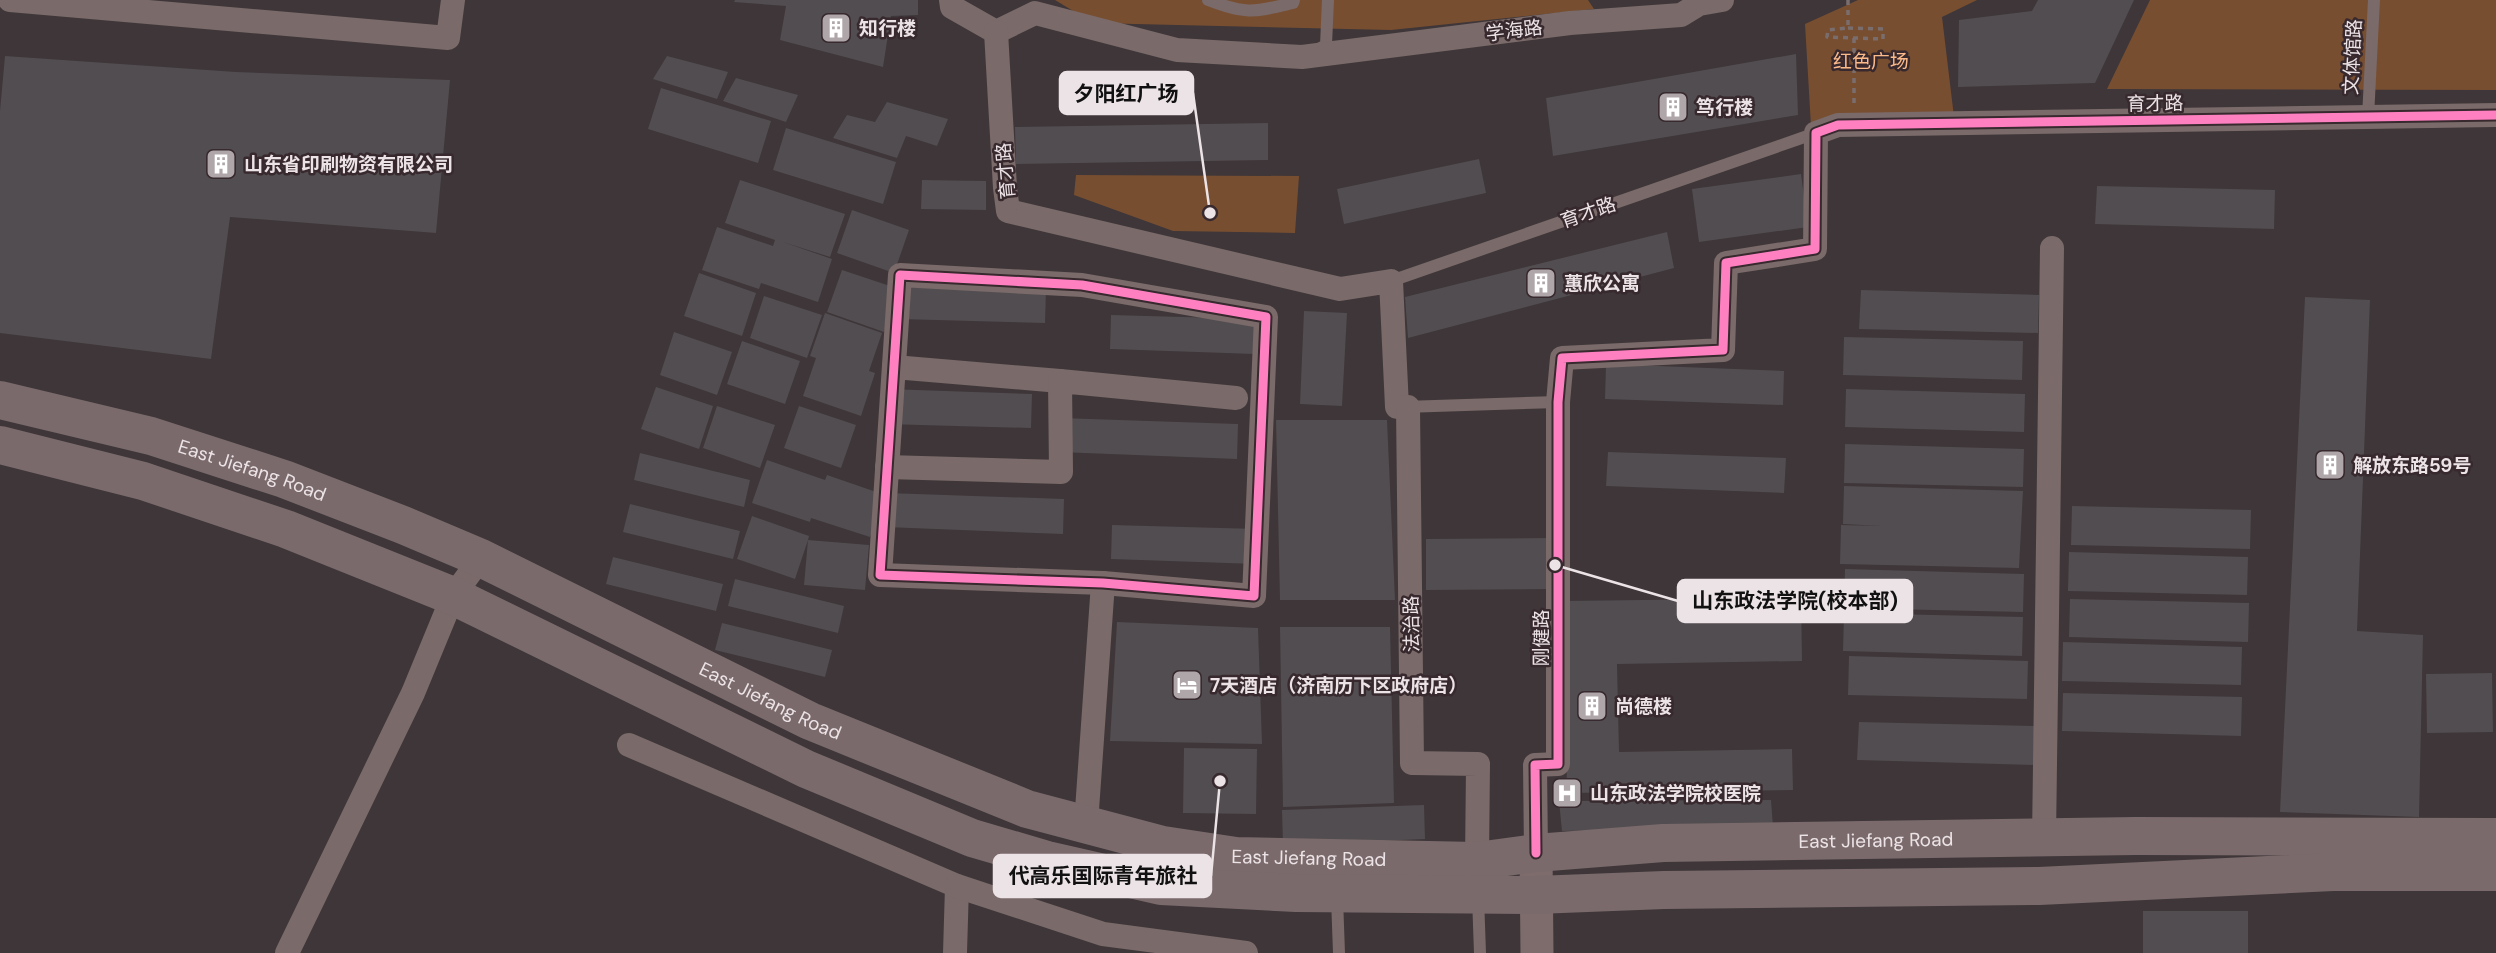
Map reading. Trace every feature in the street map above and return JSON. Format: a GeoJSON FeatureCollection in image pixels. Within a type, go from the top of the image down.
{"type":"FeatureCollection","features":[{"type":"Feature","properties":{"kind":"main road","name":"East Jiefang Road"},"geometry":{"type":"LineString","coordinates":[[0,400],[151,436],[284,479],[481,558],[810,721],[1027,809],[1163,845],[1236,856],[1478,878],[1536,895],[1664,890],[2039,886],[2333,872],[2496,872]]}},
{"type":"Feature","properties":{"kind":"main road","name":"East Jiefang Road"},"geometry":{"type":"LineString","coordinates":[[0,445],[143,481],[286,528],[453,596],[806,769],[972,838],[1047,860],[1161,886],[1337,894],[1478,878],[1536,853],[1663,843],[2045,838],[2496,837]]}},
{"type":"Feature","properties":{"kind":"main road"},"geometry":{"type":"LineString","coordinates":[[1536,853],[1537,953]]}},
{"type":"Feature","properties":{"kind":"street"},"geometry":{"type":"LineString","coordinates":[[10,0],[448,38],[453,0]]}},
{"type":"Feature","properties":{"kind":"street"},"geometry":{"type":"LineString","coordinates":[[951,0],[952,7],[996,32]]}},
{"type":"Feature","properties":{"kind":"street","name":"学海路"},"geometry":{"type":"LineString","coordinates":[[996,32],[1035,13],[1177,50],[1303,57],[1570,23],[1722,0]]}},
{"type":"Feature","properties":{"kind":"street","name":"育才路"},"geometry":{"type":"LineString","coordinates":[[996,32],[1008,211],[1340,289],[1391,281]]}},
{"type":"Feature","properties":{"kind":"street","name":"育才路"},"geometry":{"type":"LineString","coordinates":[[1816,133],[1838,125],[2496,115]]}},
{"type":"Feature","properties":{"kind":"street"},"geometry":{"type":"LineString","coordinates":[[1558,402],[1562,358],[1723,350],[1726,263],[1815,249],[1816,133]]}},
{"type":"Feature","properties":{"kind":"street"},"geometry":{"type":"LineString","coordinates":[[2045,838],[2052,248]]}},
{"type":"Feature","properties":{"kind":"street"},"geometry":{"type":"LineString","coordinates":[[900,275],[1082,285],[1266,317],[1254,596],[1102,583],[880,575],[887,467],[900,275]]}},
{"type":"Feature","properties":{"kind":"street"},"geometry":{"type":"LineString","coordinates":[[1391,281],[1402,407]]}},
{"type":"Feature","properties":{"kind":"street"},"geometry":{"type":"LineString","coordinates":[[894,367],[1236,398]]}},
{"type":"Feature","properties":{"kind":"street"},"geometry":{"type":"LineString","coordinates":[[887,467],[1061,472],[1060,381]]}},
{"type":"Feature","properties":{"kind":"street","name":"刚健路"},"geometry":{"type":"LineString","coordinates":[[1536,853],[1535,765],[1558,764],[1558,402]]}},
{"type":"Feature","properties":{"kind":"street","name":"法治路"},"geometry":{"type":"LineString","coordinates":[[1402,407],[1412,762],[1478,764],[1478,878]]}},
{"type":"Feature","properties":{"kind":"street"},"geometry":{"type":"LineString","coordinates":[[287,953],[412,693],[453,596],[481,558]]}},
{"type":"Feature","properties":{"kind":"street"},"geometry":{"type":"LineString","coordinates":[[1086,824],[1102,583]]}},
{"type":"Feature","properties":{"kind":"street"},"geometry":{"type":"LineString","coordinates":[[629,745],[957,886],[1103,934],[1247,953]]}},
{"type":"Feature","properties":{"kind":"street"},"geometry":{"type":"LineString","coordinates":[[955,953],[957,886]]}},
{"type":"Feature","properties":{"kind":"lane"},"geometry":{"type":"LineString","coordinates":[[1208,0],[1231,9],[1254,12],[1293,3],[1294,0]]}},
{"type":"Feature","properties":{"kind":"lane"},"geometry":{"type":"LineString","coordinates":[[1303,57],[1326,45],[1328,0]]}},
{"type":"Feature","properties":{"kind":"lane","name":"文体馆路"},"geometry":{"type":"LineString","coordinates":[[2368,117],[2374,0]]}},
{"type":"Feature","properties":{"kind":"lane","name":"育才路"},"geometry":{"type":"LineString","coordinates":[[1391,281],[1816,133]]}},
{"type":"Feature","properties":{"kind":"lane"},"geometry":{"type":"LineString","coordinates":[[1402,407],[1558,402]]}},
{"type":"Feature","properties":{"kind":"lane"},"geometry":{"type":"LineString","coordinates":[[1478,878],[1480,953]]}},
{"type":"Feature","properties":{"kind":"lane"},"geometry":{"type":"LineString","coordinates":[[1337,894],[1339,953]]}},
{"type":"Feature","properties":{"kind":"path"},"geometry":{"type":"LineString","coordinates":[[1848,0],[1848,28]]}},
{"type":"Feature","properties":{"kind":"path"},"geometry":{"type":"LineString","coordinates":[[1883,29],[1883,39],[1854,38],[1827,37],[1828,30],[1883,29]]}},
{"type":"Feature","properties":{"kind":"path"},"geometry":{"type":"LineString","coordinates":[[1854,38],[1854,125]]}},
{"type":"Feature","properties":{"kind":"green space"},"geometry":{"type":"Polygon","coordinates":[[[1055,0],[1588,0],[1594,9],[1391,30],[1093,23],[1055,0]]]}},
{"type":"Feature","properties":{"kind":"green space","name":"红色广场"},"geometry":{"type":"Polygon","coordinates":[[[1858,0],[1977,0],[1942,17],[1954,117],[1811,126],[1805,24],[1858,0]]]}},
{"type":"Feature","properties":{"kind":"green space"},"geometry":{"type":"Polygon","coordinates":[[[2150,0],[2496,0],[2496,90],[2107,89],[2150,0]]]}},
{"type":"Feature","properties":{"kind":"green space"},"geometry":{"type":"Polygon","coordinates":[[[1076,175],[1299,176],[1295,233],[1173,231],[1074,195],[1076,175]]]}},
{"type":"Feature","properties":{"kind":"building","name":"知行楼"},"geometry":{"type":"Polygon","coordinates":[[[918,0],[918,15],[891,16],[883,67],[780,40],[786,6],[734,2],[918,0]]]}},
{"type":"Feature","properties":{"kind":"building"},"geometry":{"type":"Polygon","coordinates":[[[2038,0],[2134,0],[2095,83],[1958,87],[1959,20],[2032,11],[2038,0]]]}},
{"type":"Feature","properties":{"kind":"building","name":"笃行楼"},"geometry":{"type":"Polygon","coordinates":[[[1796,54],[1798,115],[1553,156],[1546,98],[1796,54]]]}},
{"type":"Feature","properties":{"kind":"building","name":"山东省印刷物资有限公司"},"geometry":{"type":"Polygon","coordinates":[[[5,56],[236,72],[450,80],[436,233],[230,217],[211,359],[0,333],[0,111],[5,56]]]}},
{"type":"Feature","properties":{"kind":"building"},"geometry":{"type":"Polygon","coordinates":[[[667,56],[728,72],[717,99],[653,79],[667,56]]]}},
{"type":"Feature","properties":{"kind":"building"},"geometry":{"type":"Polygon","coordinates":[[[736,78],[798,95],[786,122],[723,101],[736,78]]]}},
{"type":"Feature","properties":{"kind":"building"},"geometry":{"type":"Polygon","coordinates":[[[661,88],[771,121],[758,163],[648,129],[661,88]]]}},
{"type":"Feature","properties":{"kind":"building"},"geometry":{"type":"Polygon","coordinates":[[[887,102],[948,119],[937,146],[906,136],[897,158],[833,138],[847,115],[875,122],[887,102]]]}},
{"type":"Feature","properties":{"kind":"building"},"geometry":{"type":"Polygon","coordinates":[[[1268,123],[1268,160],[1016,164],[1015,127],[1268,123]]]}},
{"type":"Feature","properties":{"kind":"building"},"geometry":{"type":"Polygon","coordinates":[[[786,128],[896,162],[883,204],[773,170],[786,128]]]}},
{"type":"Feature","properties":{"kind":"building"},"geometry":{"type":"Polygon","coordinates":[[[1479,159],[1486,193],[1344,224],[1337,189],[1479,159]]]}},
{"type":"Feature","properties":{"kind":"building"},"geometry":{"type":"Polygon","coordinates":[[[1801,174],[1808,227],[1699,242],[1692,189],[1801,174]]]}},
{"type":"Feature","properties":{"kind":"building"},"geometry":{"type":"Polygon","coordinates":[[[740,180],[845,214],[830,257],[783,242],[832,259],[818,302],[761,283],[759,289],[702,270],[717,227],[773,246],[775,240],[725,223],[740,180]]]}},
{"type":"Feature","properties":{"kind":"building"},"geometry":{"type":"Polygon","coordinates":[[[922,180],[986,181],[986,210],[921,209],[922,180]]]}},
{"type":"Feature","properties":{"kind":"building"},"geometry":{"type":"Polygon","coordinates":[[[2097,186],[2275,190],[2274,229],[2095,224],[2097,186]]]}},
{"type":"Feature","properties":{"kind":"building"},"geometry":{"type":"Polygon","coordinates":[[[852,210],[909,230],[894,273],[837,253],[852,210]]]}},
{"type":"Feature","properties":{"kind":"building","name":"蕙欣公寓"},"geometry":{"type":"Polygon","coordinates":[[[1667,232],[1674,268],[1408,338],[1405,297],[1667,232]]]}},
{"type":"Feature","properties":{"kind":"building"},"geometry":{"type":"Polygon","coordinates":[[[842,270],[899,289],[884,332],[827,312],[842,270]]]}},
{"type":"Feature","properties":{"kind":"building"},"geometry":{"type":"Polygon","coordinates":[[[699,273],[756,293],[742,336],[684,316],[699,273]]]}},
{"type":"Feature","properties":{"kind":"building"},"geometry":{"type":"Polygon","coordinates":[[[901,284],[1046,289],[1045,323],[899,319],[901,284]]]}},
{"type":"Feature","properties":{"kind":"building"},"geometry":{"type":"Polygon","coordinates":[[[1861,290],[2039,295],[2038,333],[1859,329],[1861,290]]]}},
{"type":"Feature","properties":{"kind":"building"},"geometry":{"type":"Polygon","coordinates":[[[764,296],[822,315],[807,358],[750,338],[764,296]]]}},
{"type":"Feature","properties":{"kind":"building","name":"解放东路59号"},"geometry":{"type":"Polygon","coordinates":[[[2305,297],[2370,300],[2357,631],[2423,635],[2419,817],[2280,812],[2305,297]]]}},
{"type":"Feature","properties":{"kind":"building"},"geometry":{"type":"Polygon","coordinates":[[[1304,311],[1347,313],[1342,406],[1300,404],[1304,311]]]}},
{"type":"Feature","properties":{"kind":"building"},"geometry":{"type":"Polygon","coordinates":[[[825,313],[882,333],[869,371],[875,373],[861,416],[803,396],[816,358],[810,356],[825,313]]]}},
{"type":"Feature","properties":{"kind":"building"},"geometry":{"type":"Polygon","coordinates":[[[1111,315],[1256,319],[1255,354],[1110,349],[1111,315]]]}},
{"type":"Feature","properties":{"kind":"building"},"geometry":{"type":"Polygon","coordinates":[[[674,332],[732,352],[717,395],[660,375],[674,332]]]}},
{"type":"Feature","properties":{"kind":"building"},"geometry":{"type":"Polygon","coordinates":[[[1844,337],[2023,341],[2022,380],[1843,375],[1844,337]]]}},
{"type":"Feature","properties":{"kind":"building"},"geometry":{"type":"Polygon","coordinates":[[[742,341],[800,361],[785,404],[727,384],[742,341]]]}},
{"type":"Feature","properties":{"kind":"building"},"geometry":{"type":"Polygon","coordinates":[[[1606,364],[1784,371],[1783,405],[1605,399],[1606,364]]]}},
{"type":"Feature","properties":{"kind":"building"},"geometry":{"type":"Polygon","coordinates":[[[656,387],[713,406],[699,449],[641,429],[656,387]]]}},
{"type":"Feature","properties":{"kind":"building"},"geometry":{"type":"Polygon","coordinates":[[[887,389],[1032,394],[1031,428],[885,424],[887,389]]]}},
{"type":"Feature","properties":{"kind":"building"},"geometry":{"type":"Polygon","coordinates":[[[1846,389],[2025,394],[2024,432],[1845,427],[1846,389]]]}},
{"type":"Feature","properties":{"kind":"building"},"geometry":{"type":"Polygon","coordinates":[[[717,406],[775,425],[760,468],[703,448],[717,406]]]}},
{"type":"Feature","properties":{"kind":"building"},"geometry":{"type":"Polygon","coordinates":[[[799,406],[856,425],[841,468],[784,448],[799,406]]]}},
{"type":"Feature","properties":{"kind":"building"},"geometry":{"type":"Polygon","coordinates":[[[1060,418],[1238,424],[1237,459],[1059,452],[1060,418]]]}},
{"type":"Feature","properties":{"kind":"building"},"geometry":{"type":"Polygon","coordinates":[[[1276,420],[1387,420],[1395,600],[1280,600],[1276,420]]]}},
{"type":"Feature","properties":{"kind":"building"},"geometry":{"type":"Polygon","coordinates":[[[1845,444],[2024,449],[2023,487],[1844,483],[1845,444]]]}},
{"type":"Feature","properties":{"kind":"building"},"geometry":{"type":"Polygon","coordinates":[[[1608,452],[1786,458],[1784,493],[1606,486],[1608,452]]]}},
{"type":"Feature","properties":{"kind":"building"},"geometry":{"type":"Polygon","coordinates":[[[640,453],[750,480],[744,507],[634,480],[640,453]]]}},
{"type":"Feature","properties":{"kind":"building"},"geometry":{"type":"Polygon","coordinates":[[[767,460],[825,480],[827,475],[885,495],[870,537],[811,518],[810,522],[752,503],[767,460]]]}},
{"type":"Feature","properties":{"kind":"building"},"geometry":{"type":"Polygon","coordinates":[[[1844,486],[2023,491],[2019,568],[1840,564],[1841,525],[1882,526],[1843,524],[1844,486]]]}},
{"type":"Feature","properties":{"kind":"building"},"geometry":{"type":"Polygon","coordinates":[[[887,493],[1064,499],[1063,534],[885,527],[887,493]]]}},
{"type":"Feature","properties":{"kind":"building"},"geometry":{"type":"Polygon","coordinates":[[[630,504],[740,531],[733,559],[623,532],[630,504]]]}},
{"type":"Feature","properties":{"kind":"building"},"geometry":{"type":"Polygon","coordinates":[[[2072,506],[2251,510],[2250,549],[2071,545],[2072,506]]]}},
{"type":"Feature","properties":{"kind":"building"},"geometry":{"type":"Polygon","coordinates":[[[752,516],[809,536],[795,579],[737,559],[752,516]]]}},
{"type":"Feature","properties":{"kind":"building"},"geometry":{"type":"Polygon","coordinates":[[[1112,525],[1258,529],[1256,564],[1111,559],[1112,525]]]}},
{"type":"Feature","properties":{"kind":"building"},"geometry":{"type":"Polygon","coordinates":[[[1551,538],[1552,589],[1426,590],[1426,539],[1551,538]]]}},
{"type":"Feature","properties":{"kind":"building"},"geometry":{"type":"Polygon","coordinates":[[[808,540],[869,545],[865,590],[804,585],[808,540]]]}},
{"type":"Feature","properties":{"kind":"building"},"geometry":{"type":"Polygon","coordinates":[[[2069,552],[2248,557],[2247,595],[2068,591],[2069,552]]]}},
{"type":"Feature","properties":{"kind":"building"},"geometry":{"type":"Polygon","coordinates":[[[613,557],[723,584],[716,611],[606,584],[613,557]]]}},
{"type":"Feature","properties":{"kind":"building"},"geometry":{"type":"Polygon","coordinates":[[[1845,569],[2024,574],[2023,612],[1844,608],[1845,569]]]}},
{"type":"Feature","properties":{"kind":"building"},"geometry":{"type":"Polygon","coordinates":[[[735,579],[844,606],[838,633],[728,606],[735,579]]]}},
{"type":"Feature","properties":{"kind":"building","name":"尚德楼"},"geometry":{"type":"Polygon","coordinates":[[[1801,598],[1802,661],[1617,664],[1619,752],[1792,749],[1793,790],[1567,793],[1564,601],[1801,598]]]}},
{"type":"Feature","properties":{"kind":"building"},"geometry":{"type":"Polygon","coordinates":[[[2070,599],[2249,603],[2248,642],[2069,637],[2070,599]]]}},
{"type":"Feature","properties":{"kind":"building"},"geometry":{"type":"Polygon","coordinates":[[[1844,613],[2023,617],[2022,656],[1843,651],[1844,613]]]}},
{"type":"Feature","properties":{"kind":"building","name":"7天酒店（济南历下区政府店）"},"geometry":{"type":"Polygon","coordinates":[[[1117,622],[1258,628],[1262,744],[1110,741],[1117,622]]]}},
{"type":"Feature","properties":{"kind":"building"},"geometry":{"type":"Polygon","coordinates":[[[722,623],[832,650],[825,677],[715,650],[722,623]]]}},
{"type":"Feature","properties":{"kind":"building"},"geometry":{"type":"Polygon","coordinates":[[[1280,627],[1390,627],[1394,803],[1283,807],[1280,627]]]}},
{"type":"Feature","properties":{"kind":"building"},"geometry":{"type":"Polygon","coordinates":[[[2063,642],[2242,647],[2241,685],[2062,681],[2063,642]]]}},
{"type":"Feature","properties":{"kind":"building"},"geometry":{"type":"Polygon","coordinates":[[[1849,656],[2028,661],[2027,699],[1848,695],[1849,656]]]}},
{"type":"Feature","properties":{"kind":"building"},"geometry":{"type":"Polygon","coordinates":[[[2492,673],[2493,732],[2427,733],[2426,674],[2492,673]]]}},
{"type":"Feature","properties":{"kind":"building"},"geometry":{"type":"Polygon","coordinates":[[[2063,693],[2242,697],[2241,736],[2062,731],[2063,693]]]}},
{"type":"Feature","properties":{"kind":"building"},"geometry":{"type":"Polygon","coordinates":[[[1859,722],[2037,726],[2036,765],[1857,760],[1859,722]]]}},
{"type":"Feature","properties":{"kind":"building"},"geometry":{"type":"Polygon","coordinates":[[[1184,748],[1257,749],[1256,814],[1183,813],[1184,748]]]}},
{"type":"Feature","properties":{"kind":"building"},"geometry":{"type":"Polygon","coordinates":[[[1771,800],[1773,827],[1562,831],[1559,801],[1771,800]]]}},
{"type":"Feature","properties":{"kind":"building"},"geometry":{"type":"Polygon","coordinates":[[[1424,805],[1425,839],[1283,845],[1282,810],[1424,805]]]}},
{"type":"Feature","properties":{"kind":"building"},"geometry":{"type":"Polygon","coordinates":[[[2143,911],[2248,911],[2248,953],[2143,953],[2143,911]]]}},
{"type":"Feature","properties":{"kind":"cycle path"},"geometry":{"type":"LineString","coordinates":[[1536,853],[1535,765],[1558,764],[1558,402],[1562,358],[1723,350],[1726,263],[1815,249],[1816,133],[1838,125],[2496,115]]}},
{"type":"Feature","properties":{"kind":"cycle path"},"geometry":{"type":"LineString","coordinates":[[900,275],[1082,285],[1266,317],[1254,596],[1103,583],[880,575],[900,275]]}},
{"type":"Feature","properties":{"kind":"place","name":"知行楼"},"geometry":{"type":"Point","coordinates":[836,28]}},
{"type":"Feature","properties":{"kind":"place","name":"笃行楼"},"geometry":{"type":"Point","coordinates":[1673,107]}},
{"type":"Feature","properties":{"kind":"place","name":"山东省印刷物资有限公司"},"geometry":{"type":"Point","coordinates":[221,164]}},
{"type":"Feature","properties":{"kind":"place","name":"夕阳红广场"},"geometry":{"type":"Point","coordinates":[1210,213]}},
{"type":"Feature","properties":{"kind":"place","name":"蕙欣公寓"},"geometry":{"type":"Point","coordinates":[1541,283]}},
{"type":"Feature","properties":{"kind":"place","name":"解放东路59号"},"geometry":{"type":"Point","coordinates":[2330,465]}},
{"type":"Feature","properties":{"kind":"place","name":"山东政法学院(校本部)"},"geometry":{"type":"Point","coordinates":[1555,565]}},
{"type":"Feature","properties":{"kind":"place","name":"7天酒店（济南历下区政府店）"},"geometry":{"type":"Point","coordinates":[1187,685]}},
{"type":"Feature","properties":{"kind":"place","name":"尚德楼"},"geometry":{"type":"Point","coordinates":[1592,706]}},
{"type":"Feature","properties":{"kind":"place","name":"代高乐国际青年旅社"},"geometry":{"type":"Point","coordinates":[1220,781]}},
{"type":"Feature","properties":{"kind":"place","name":"山东政法学院校医院"},"geometry":{"type":"Point","coordinates":[1567,793]}}]}
